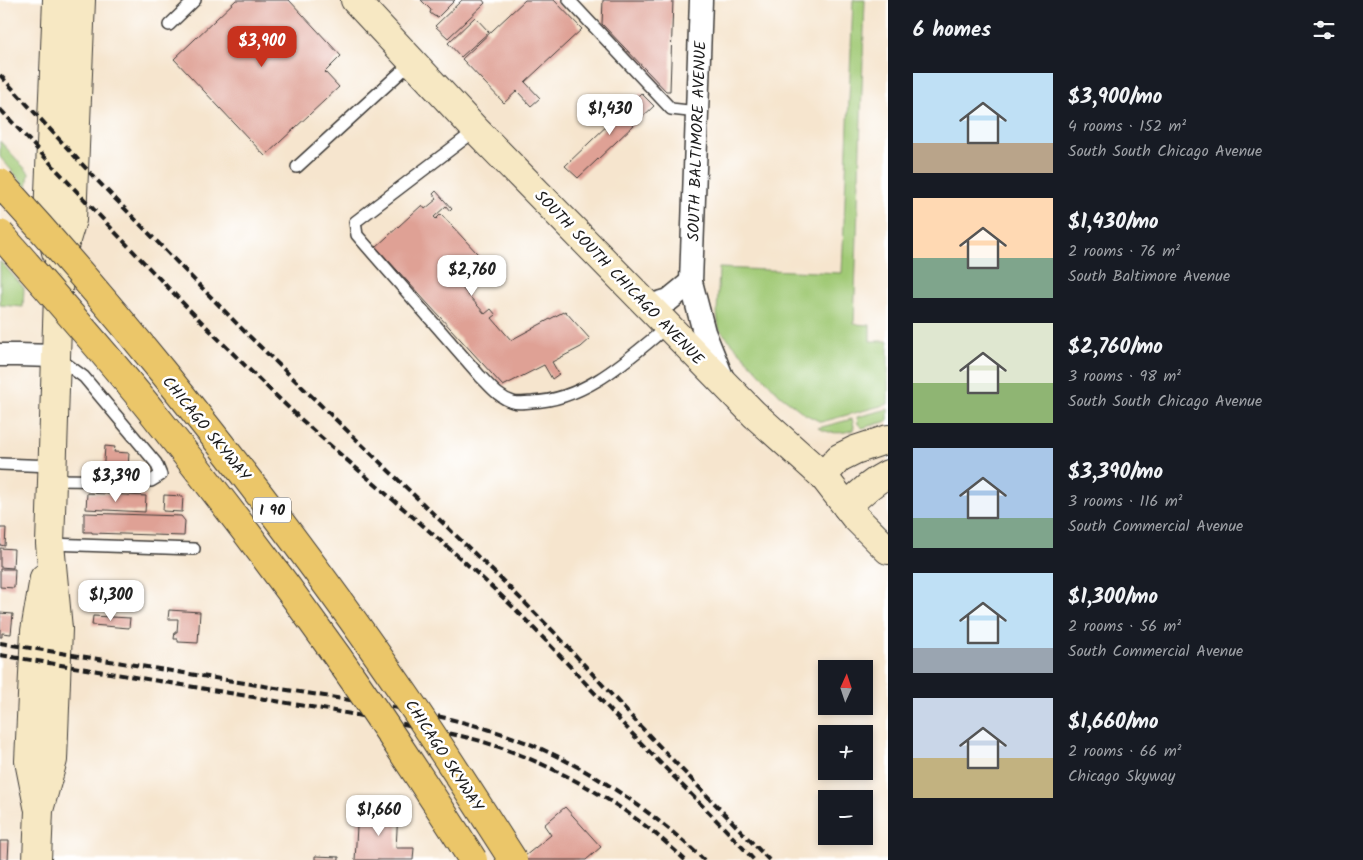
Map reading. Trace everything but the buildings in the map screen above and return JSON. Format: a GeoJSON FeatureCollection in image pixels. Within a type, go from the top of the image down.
{"type":"FeatureCollection","features":[{"type":"Feature","properties":{"kind":"highway","name":"CHICAGO SKYWAY"},"geometry":{"type":"LineString","coordinates":[[0,183],[124,325],[295,540],[404,693],[513,860]]}},
{"type":"Feature","properties":{"kind":"highway","name":"CHICAGO SKYWAY"},"geometry":{"type":"LineString","coordinates":[[0,234],[160,421],[279,576],[379,716],[473,860]]}},
{"type":"Feature","properties":{"kind":"main road"},"geometry":{"type":"LineString","coordinates":[[57,0],[48,217],[59,263]]}},
{"type":"Feature","properties":{"kind":"main road"},"geometry":{"type":"LineString","coordinates":[[37,860],[39,810],[29,761],[35,631],[50,544],[59,263],[72,220],[81,0]]}},
{"type":"Feature","properties":{"kind":"main road","name":"SOUTH SOUTH CHICAGO AVENUE"},"geometry":{"type":"LineString","coordinates":[[355,0],[476,130],[754,414],[823,476],[847,508],[888,550]]}},
{"type":"Feature","properties":{"kind":"main road"},"geometry":{"type":"LineString","coordinates":[[823,476],[840,458],[855,450],[888,439]]}},
{"type":"Feature","properties":{"kind":"main road"},"geometry":{"type":"LineString","coordinates":[[847,508],[877,479],[888,474]]}},
{"type":"Feature","properties":{"kind":"street","name":"SOUTH BALTIMORE AVENUE"},"geometry":{"type":"LineString","coordinates":[[701,0],[691,282],[704,332],[725,384]]}},
{"type":"Feature","properties":{"kind":"street"},"geometry":{"type":"LineString","coordinates":[[649,306],[669,300],[691,282]]}},
{"type":"Feature","properties":{"kind":"street"},"geometry":{"type":"LineString","coordinates":[[0,355],[56,356]]}},
{"type":"Feature","properties":{"kind":"lane"},"geometry":{"type":"LineString","coordinates":[[170,25],[195,0]]}},
{"type":"Feature","properties":{"kind":"lane"},"geometry":{"type":"LineString","coordinates":[[569,0],[671,109],[697,112]]}},
{"type":"Feature","properties":{"kind":"lane"},"geometry":{"type":"LineString","coordinates":[[297,167],[413,61]]}},
{"type":"Feature","properties":{"kind":"lane"},"geometry":{"type":"LineString","coordinates":[[476,130],[355,222],[356,234],[500,397],[514,402],[540,402],[563,397],[582,389],[609,373],[668,326]]}},
{"type":"Feature","properties":{"kind":"lane"},"geometry":{"type":"LineString","coordinates":[[0,464],[52,473],[151,481],[161,474],[156,463],[84,377],[56,356]]}},
{"type":"Feature","properties":{"kind":"lane"},"geometry":{"type":"LineString","coordinates":[[50,544],[194,549]]}},
{"type":"Feature","properties":{"kind":"green space"},"geometry":{"type":"Polygon","coordinates":[[[853,0],[865,0],[854,324],[870,325],[870,341],[888,341],[888,404],[821,422],[805,414],[780,395],[719,329],[717,314],[719,268],[842,273],[853,0]]]}},
{"type":"Feature","properties":{"kind":"green space"},"geometry":{"type":"Polygon","coordinates":[[[0,141],[29,173],[27,188],[0,157],[0,141]]]}},
{"type":"Feature","properties":{"kind":"green space"},"geometry":{"type":"Polygon","coordinates":[[[0,261],[24,288],[23,307],[0,305],[0,261]]]}},
{"type":"Feature","properties":{"kind":"green space"},"geometry":{"type":"Polygon","coordinates":[[[888,409],[888,421],[862,428],[858,424],[857,417],[888,409]]]}},
{"type":"Feature","properties":{"kind":"green space"},"geometry":{"type":"Polygon","coordinates":[[[852,419],[853,430],[840,433],[818,428],[852,419]]]}},
{"type":"Feature","properties":{"kind":"railway"},"geometry":{"type":"LineString","coordinates":[[0,75],[93,176],[245,332],[556,634],[642,728],[769,860]]}},
{"type":"Feature","properties":{"kind":"railway"},"geometry":{"type":"LineString","coordinates":[[0,109],[143,261],[252,373],[514,608],[754,860]]}},
{"type":"Feature","properties":{"kind":"railway"},"geometry":{"type":"LineString","coordinates":[[0,643],[398,708],[451,719],[486,729],[537,747],[604,782],[646,811],[704,860]]}},
{"type":"Feature","properties":{"kind":"railway"},"geometry":{"type":"LineString","coordinates":[[0,655],[355,715],[484,742],[539,763],[592,790],[641,822],[685,860]]}}]}
